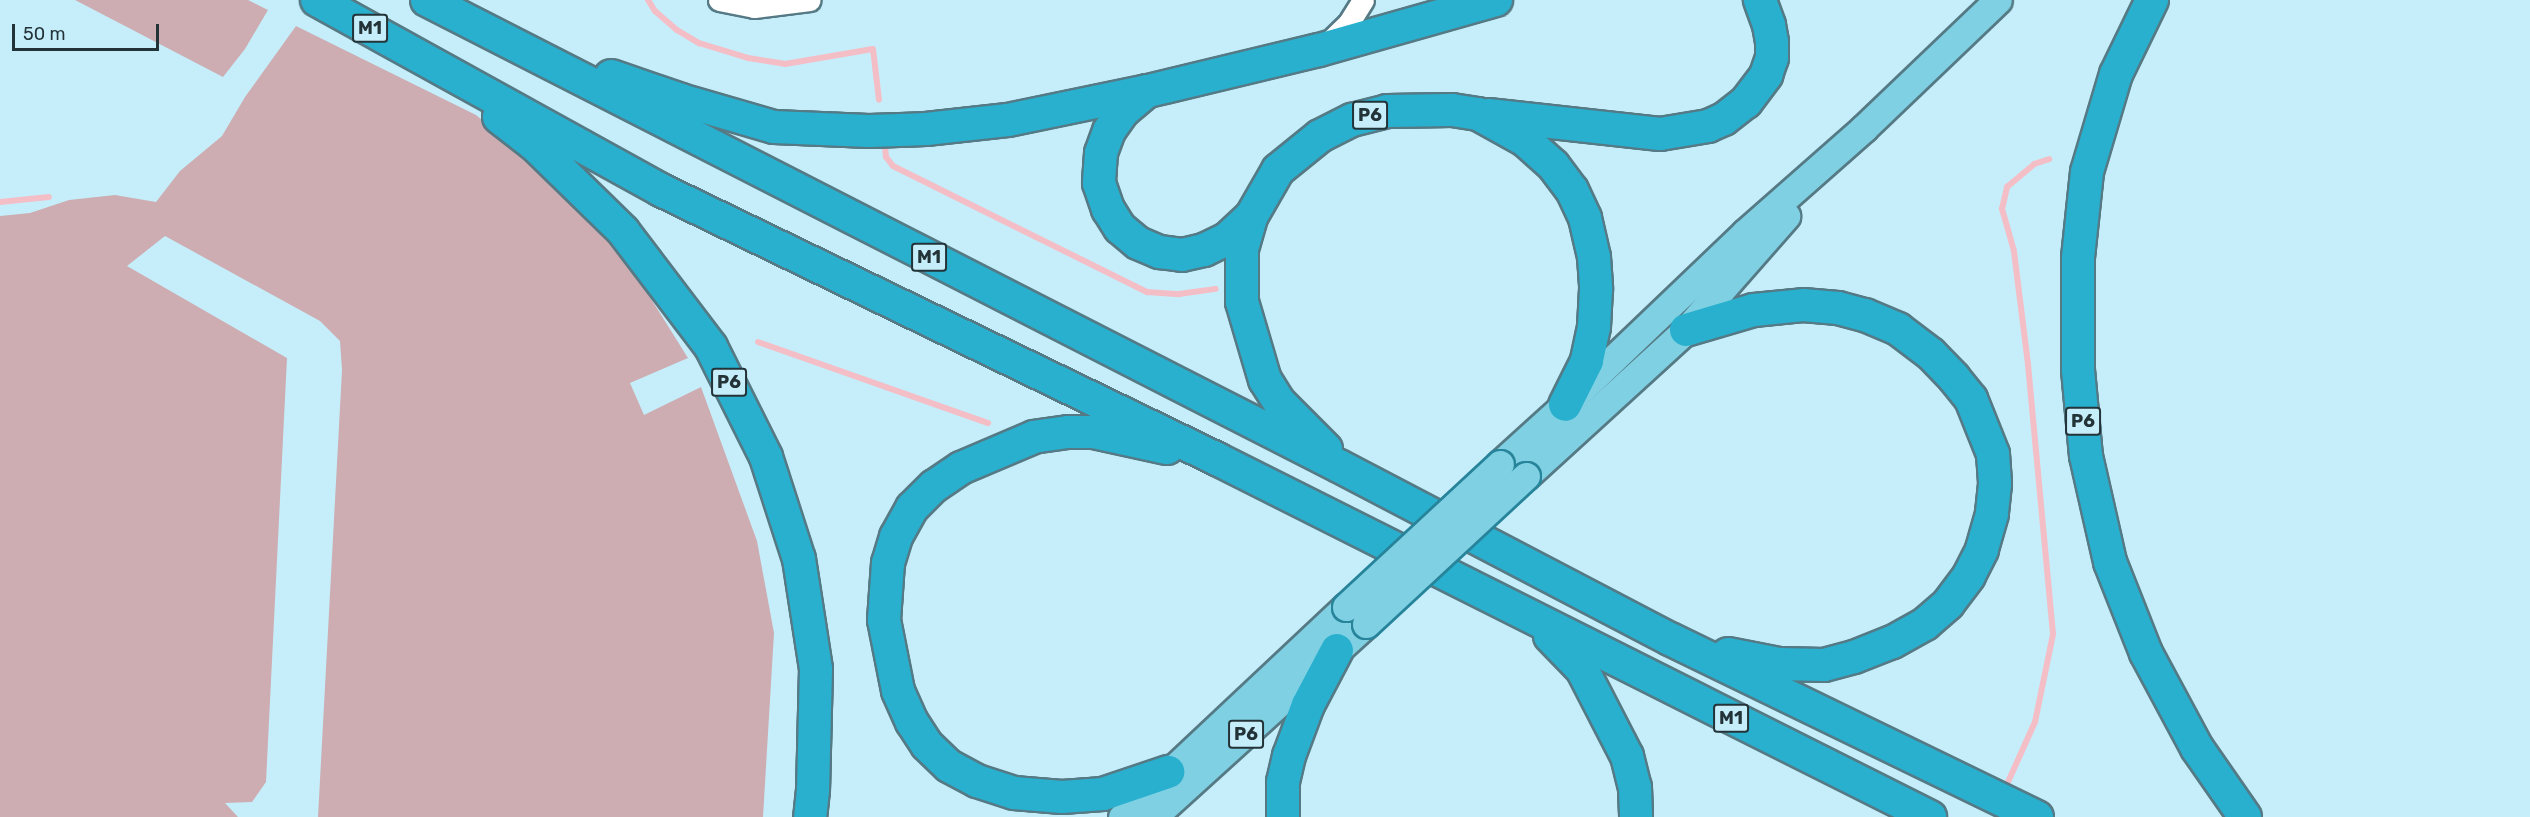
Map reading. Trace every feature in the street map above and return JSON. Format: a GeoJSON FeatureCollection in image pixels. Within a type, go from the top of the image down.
{"type":"FeatureCollection","features":[{"type":"Feature","properties":{"kind":"highway","name":"М1"},"geometry":{"type":"LineString","coordinates":[[316,0],[661,189],[1217,459],[1930,817]]}},
{"type":"Feature","properties":{"kind":"highway","name":"М1"},"geometry":{"type":"LineString","coordinates":[[427,0],[1351,472],[1670,639],[2037,817]]}},
{"type":"Feature","properties":{"kind":"highway","name":"Р6"},"geometry":{"type":"LineString","coordinates":[[508,41],[681,100],[774,127],[869,131],[926,129],[1008,120],[1148,91],[1319,50],[1449,5],[1496,0]]}},
{"type":"Feature","properties":{"kind":"highway","name":"Р6"},"geometry":{"type":"LineString","coordinates":[[1351,472],[1307,432],[1279,402],[1264,380],[1242,302],[1242,249],[1251,217],[1278,170],[1320,136],[1352,120],[1387,111],[1416,109],[1478,114],[1660,134],[1708,126],[1724,119],[1746,102],[1766,75],[1773,58],[1769,25],[1760,0]]}},
{"type":"Feature","properties":{"kind":"highway","name":"Р6"},"geometry":{"type":"LineString","coordinates":[[2152,0],[2116,74],[2087,172],[2078,258],[2078,370],[2086,456],[2110,562],[2146,653],[2197,748],[2245,817]]}},
{"type":"Feature","properties":{"kind":"highway","name":"Р6"},"geometry":{"type":"LineString","coordinates":[[423,57],[535,145],[623,231],[711,346],[766,457],[799,559],[816,669],[813,790],[810,817]]}},
{"type":"Feature","properties":{"kind":"highway","name":"Р6"},"geometry":{"type":"LineString","coordinates":[[1148,91],[1123,111],[1109,131],[1101,153],[1100,183],[1108,209],[1120,228],[1138,243],[1159,252],[1182,255],[1204,250],[1227,239],[1251,217]]}},
{"type":"Feature","properties":{"kind":"highway","name":"Р6"},"geometry":{"type":"LineString","coordinates":[[1478,114],[1526,140],[1553,165],[1572,190],[1585,218],[1594,256],[1596,289],[1594,327],[1587,361],[1565,405]]}},
{"type":"Feature","properties":{"kind":"highway","name":"Р6"},"geometry":{"type":"LineString","coordinates":[[1670,639],[1738,657],[1779,664],[1824,665],[1854,657],[1892,642],[1925,624],[1948,604],[1970,576],[1982,550],[1992,514],[1995,484],[1993,454],[1971,399],[1931,354],[1898,329],[1865,315],[1838,308],[1803,305],[1754,310],[1686,330]]}},
{"type":"Feature","properties":{"kind":"highway","name":"Р6"},"geometry":{"type":"LineString","coordinates":[[1168,772],[1103,794],[1062,797],[1014,793],[977,781],[949,766],[927,745],[912,722],[898,691],[884,620],[888,563],[896,537],[912,508],[934,486],[982,457],[1034,438],[1068,432],[1093,432],[1217,459]]}},
{"type":"Feature","properties":{"kind":"highway"},"geometry":{"type":"LineString","coordinates":[[1533,619],[1582,669],[1610,721],[1627,756],[1635,787],[1636,817]]}},
{"type":"Feature","properties":{"kind":"highway","name":"Р6"},"geometry":{"type":"LineString","coordinates":[[1283,817],[1283,782],[1289,756],[1308,705],[1337,650]]}},
{"type":"Feature","properties":{"kind":"main road","name":"Р6"},"geometry":{"type":"LineString","coordinates":[[1153,817],[1337,650],[1356,615],[1500,464],[1745,233],[1864,128],[1998,0]]}},
{"type":"Feature","properties":{"kind":"main road","name":"Р6"},"geometry":{"type":"LineString","coordinates":[[1122,817],[1168,772],[1526,476],[1686,330],[1864,128]]}},
{"type":"Feature","properties":{"kind":"street"},"geometry":{"type":"LineString","coordinates":[[719,0],[754,6],[810,0]]}},
{"type":"Feature","properties":{"kind":"street"},"geometry":{"type":"LineString","coordinates":[[1319,50],[1344,29],[1363,0]]}},
{"type":"Feature","properties":{"kind":"shaded area"},"geometry":{"type":"Polygon","coordinates":[[[75,0],[248,0],[268,10],[245,49],[223,77],[75,0]]]}},
{"type":"Feature","properties":{"kind":"shaded area"},"geometry":{"type":"Polygon","coordinates":[[[296,26],[476,115],[550,176],[618,246],[688,358],[630,383],[644,415],[701,387],[757,541],[774,633],[763,817],[318,817],[342,370],[340,341],[320,321],[165,236],[127,266],[287,358],[266,782],[252,802],[225,803],[238,817],[0,817],[0,216],[30,213],[69,200],[115,195],[156,202],[180,171],[222,136],[245,97],[296,26]]]}},
{"type":"Feature","properties":{"kind":"waterway"},"geometry":{"type":"LineString","coordinates":[[648,0],[655,11],[677,30],[699,43],[748,58],[785,64],[873,49],[879,100]]}},
{"type":"Feature","properties":{"kind":"waterway"},"geometry":{"type":"LineString","coordinates":[[885,147],[886,157],[893,166],[1147,292],[1179,294],[1216,289]]}},
{"type":"Feature","properties":{"kind":"waterway"},"geometry":{"type":"LineString","coordinates":[[2008,782],[2035,722],[2053,634],[2028,364],[2014,251],[2002,209],[2007,187],[2034,164],[2049,159]]}},
{"type":"Feature","properties":{"kind":"waterway"},"geometry":{"type":"LineString","coordinates":[[0,202],[49,197]]}},
{"type":"Feature","properties":{"kind":"waterway"},"geometry":{"type":"LineString","coordinates":[[758,342],[988,423]]}}]}
